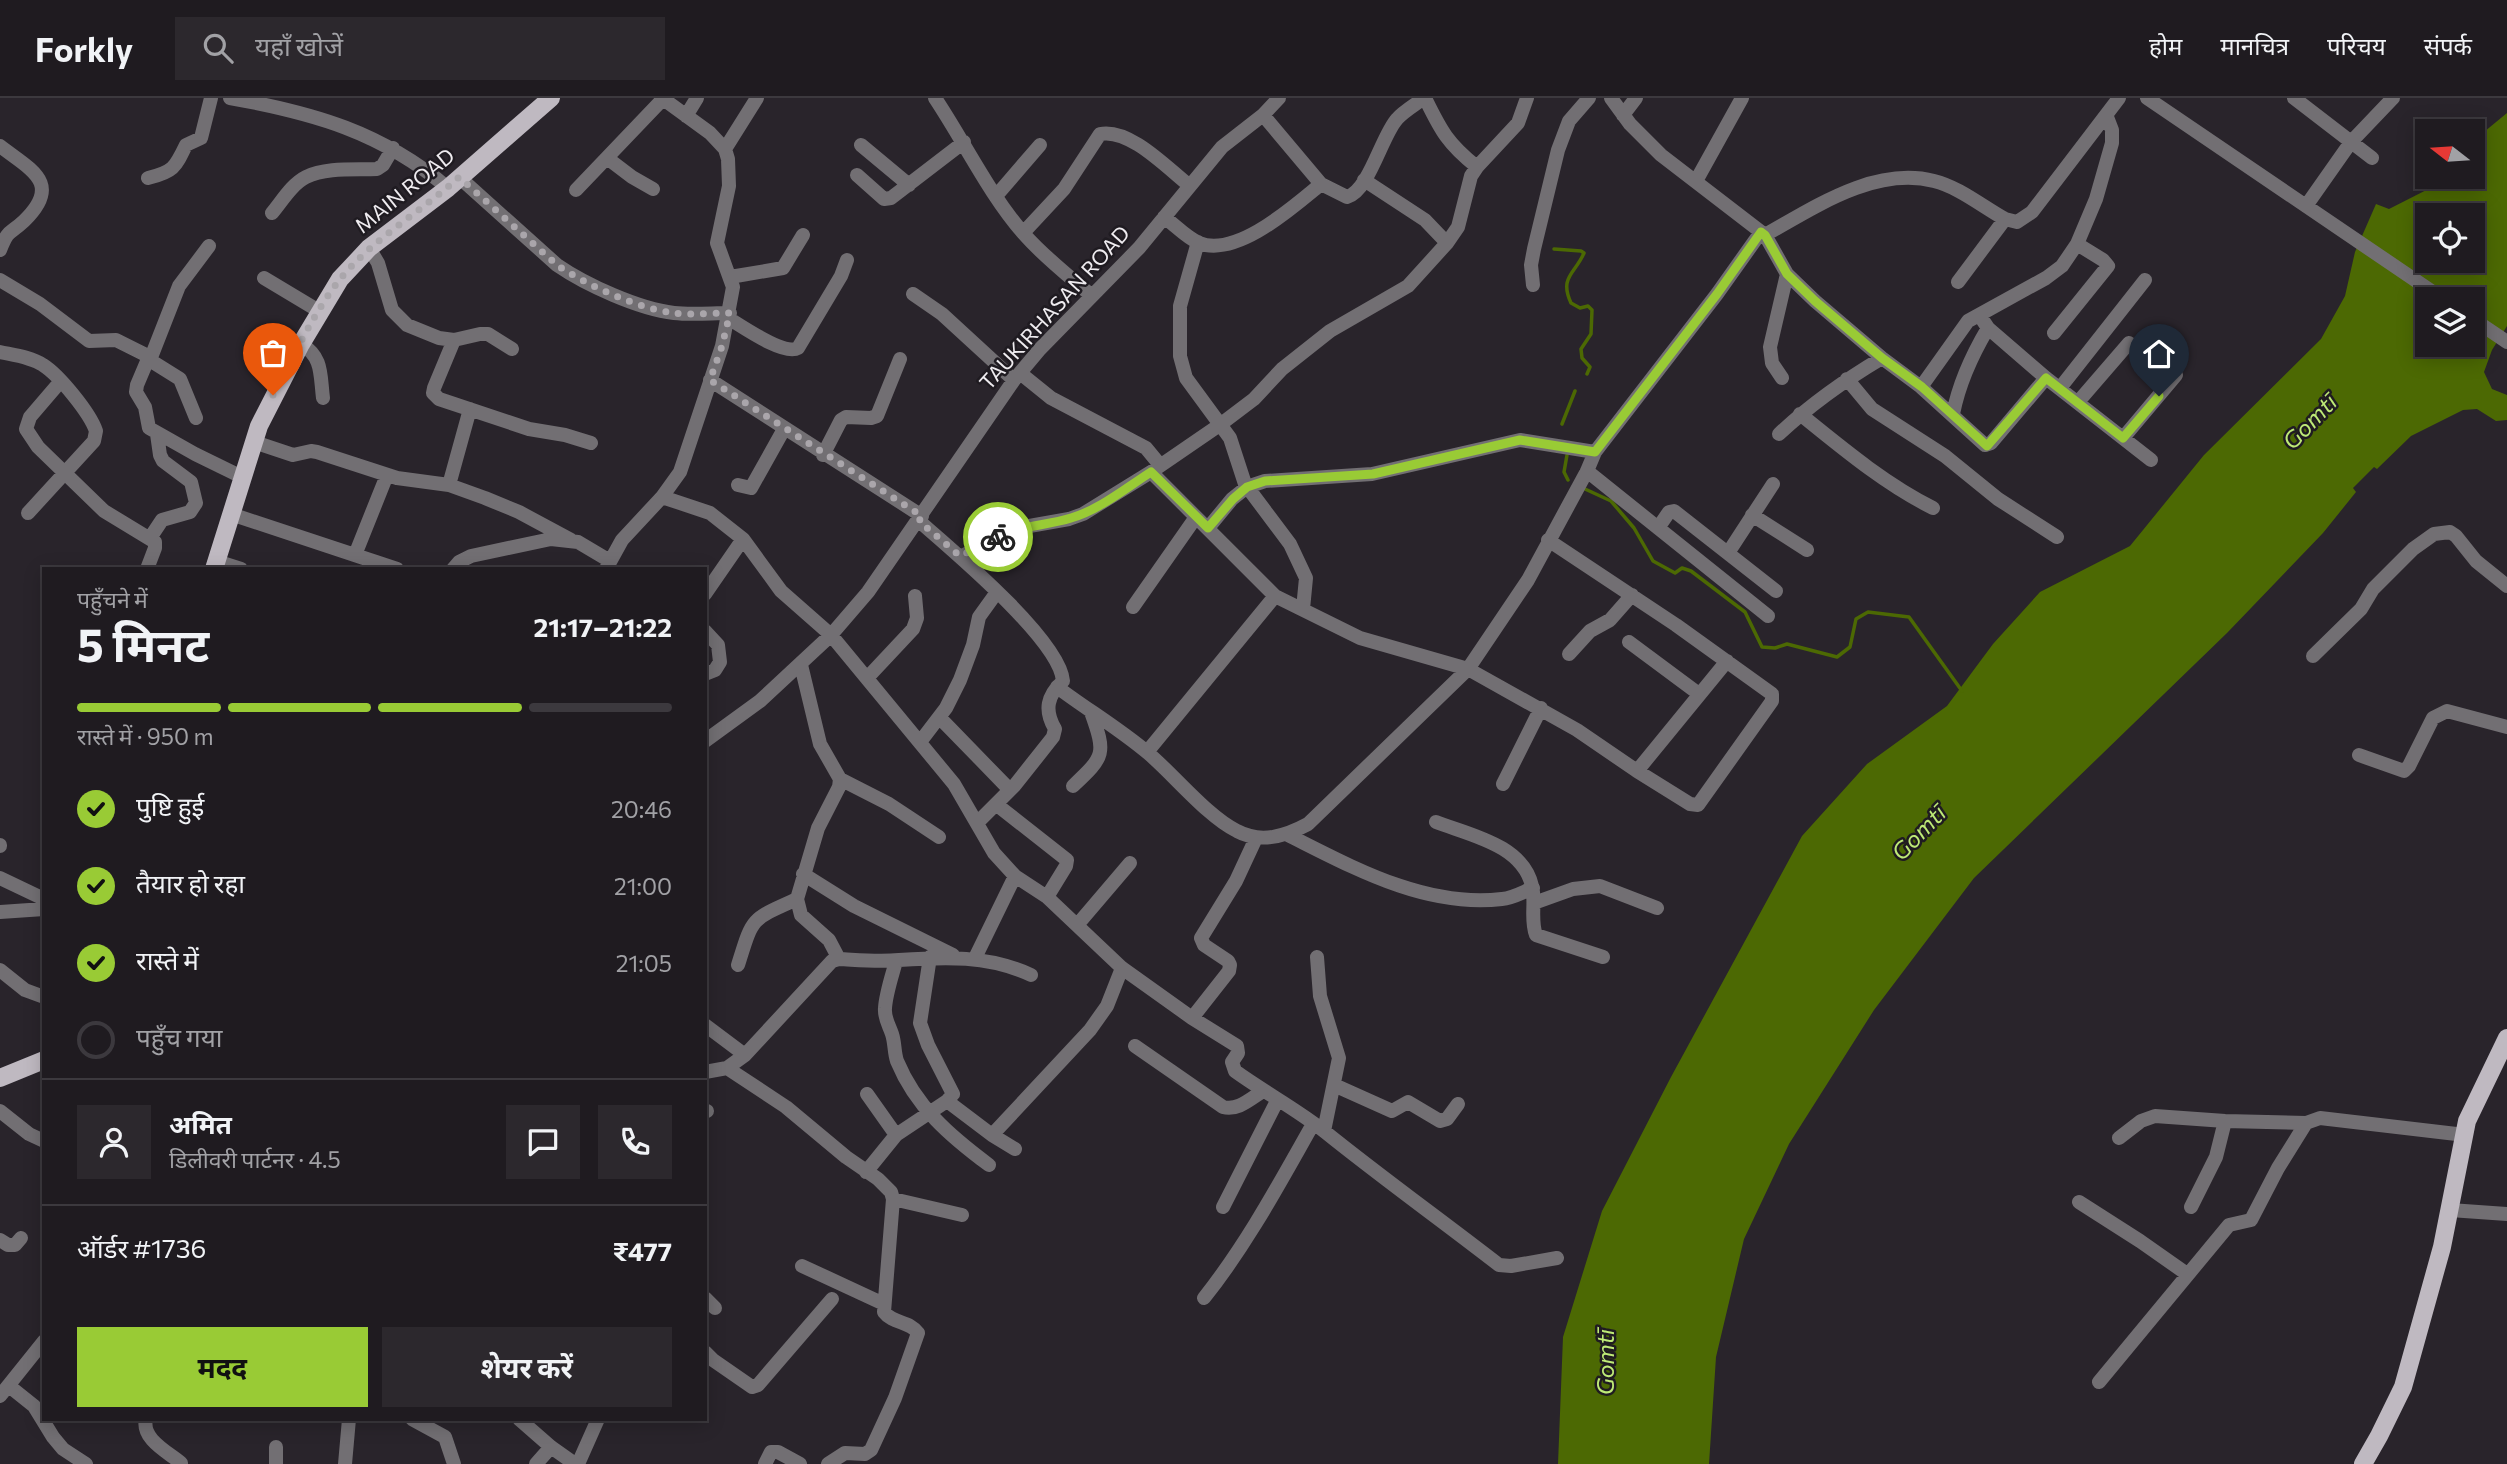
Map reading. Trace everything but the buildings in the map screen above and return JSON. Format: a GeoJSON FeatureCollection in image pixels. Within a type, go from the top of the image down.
{"type":"FeatureCollection","features":[{"type":"Feature","properties":{"kind":"main road","name":"MAIN ROAD"},"geometry":{"type":"LineString","coordinates":[[215,565],[254,442],[273,395],[319,311],[340,279],[369,248],[453,182],[551,98]]}},
{"type":"Feature","properties":{"kind":"main road"},"geometry":{"type":"LineString","coordinates":[[2363,1464],[2403,1387],[2442,1247],[2468,1121],[2507,1038]]}},
{"type":"Feature","properties":{"kind":"main road"},"geometry":{"type":"LineString","coordinates":[[0,1078],[42,1061]]}},
{"type":"Feature","properties":{"kind":"street"},"geometry":{"type":"LineString","coordinates":[[148,178],[169,173],[177,165],[186,145],[201,138],[211,98]]}},
{"type":"Feature","properties":{"kind":"street"},"geometry":{"type":"LineString","coordinates":[[230,98],[320,118],[393,148],[453,182],[571,275],[647,308],[676,313],[729,316],[783,349],[798,348],[841,276],[846,260]]}},
{"type":"Feature","properties":{"kind":"street"},"geometry":{"type":"LineString","coordinates":[[686,116],[697,98]]}},
{"type":"Feature","properties":{"kind":"street"},"geometry":{"type":"LineString","coordinates":[[725,149],[757,98]]}},
{"type":"Feature","properties":{"kind":"street"},"geometry":{"type":"LineString","coordinates":[[935,98],[1023,233],[1092,296]]}},
{"type":"Feature","properties":{"kind":"street","name":"TAUKIRHASAN ROAD"},"geometry":{"type":"LineString","coordinates":[[707,740],[760,701],[831,635],[868,592],[1017,376],[1139,248],[1222,147],[1263,115],[1279,98]]}},
{"type":"Feature","properties":{"kind":"street"},"geometry":{"type":"LineString","coordinates":[[1263,115],[1321,184],[1347,197],[1352,196],[1364,180],[1398,118],[1424,98],[1437,124],[1455,149],[1477,167]]}},
{"type":"Feature","properties":{"kind":"street"},"geometry":{"type":"LineString","coordinates":[[960,556],[1018,528],[1083,514],[1156,469],[1221,424],[1254,399],[1282,369],[1330,331],[1408,286],[1458,227],[1471,176],[1518,123],[1527,98]]}},
{"type":"Feature","properties":{"kind":"street"},"geometry":{"type":"LineString","coordinates":[[1533,285],[1531,265],[1558,150],[1569,121],[1589,98]]}},
{"type":"Feature","properties":{"kind":"street"},"geometry":{"type":"LineString","coordinates":[[1611,98],[1623,115],[1661,155],[1763,234],[1787,274],[1882,358],[1922,387],[1987,446],[2046,378]]}},
{"type":"Feature","properties":{"kind":"street"},"geometry":{"type":"LineString","coordinates":[[1623,115],[1636,98]]}},
{"type":"Feature","properties":{"kind":"street"},"geometry":{"type":"LineString","coordinates":[[1696,181],[1742,98]]}},
{"type":"Feature","properties":{"kind":"street"},"geometry":{"type":"LineString","coordinates":[[1057,687],[1147,752],[1237,832],[1256,838],[1288,835],[1308,824],[1468,668],[1510,610],[1595,452],[1763,234],[1853,190],[1884,180],[1914,177],[1937,181],[2005,219],[2017,222],[2032,212],[2119,98]]}},
{"type":"Feature","properties":{"kind":"street"},"geometry":{"type":"LineString","coordinates":[[2147,98],[2425,287]]}},
{"type":"Feature","properties":{"kind":"street"},"geometry":{"type":"LineString","coordinates":[[2294,98],[2371,158]]}},
{"type":"Feature","properties":{"kind":"street"},"geometry":{"type":"LineString","coordinates":[[2306,206],[2351,142],[2393,98]]}},
{"type":"Feature","properties":{"kind":"street"},"geometry":{"type":"LineString","coordinates":[[254,442],[293,455],[317,452],[387,475],[449,485],[519,512],[571,540],[608,565],[622,540],[680,472],[722,346],[733,287],[717,243],[729,186],[728,159],[725,149],[710,133],[662,99],[576,190]]}},
{"type":"Feature","properties":{"kind":"street"},"geometry":{"type":"LineString","coordinates":[[1953,414],[1957,392],[1984,322],[2062,266],[2077,244],[2096,199],[2112,143],[2112,130],[2107,117]]}},
{"type":"Feature","properties":{"kind":"street"},"geometry":{"type":"LineString","coordinates":[[1023,233],[1064,189],[1100,134],[1109,132],[1122,135],[1139,145],[1190,186]]}},
{"type":"Feature","properties":{"kind":"street"},"geometry":{"type":"LineString","coordinates":[[857,175],[884,200],[891,198],[964,142]]}},
{"type":"Feature","properties":{"kind":"street"},"geometry":{"type":"LineString","coordinates":[[862,145],[909,185]]}},
{"type":"Feature","properties":{"kind":"street"},"geometry":{"type":"LineString","coordinates":[[996,195],[1040,145]]}},
{"type":"Feature","properties":{"kind":"street"},"geometry":{"type":"LineString","coordinates":[[0,146],[35,173],[42,181],[43,188],[39,201],[22,223],[9,231],[0,250]]}},
{"type":"Feature","properties":{"kind":"street"},"geometry":{"type":"LineString","coordinates":[[272,213],[297,183],[307,176],[329,171],[377,169],[383,165],[393,148]]}},
{"type":"Feature","properties":{"kind":"street"},"geometry":{"type":"LineString","coordinates":[[607,158],[653,189]]}},
{"type":"Feature","properties":{"kind":"street"},"geometry":{"type":"LineString","coordinates":[[1364,180],[1424,220],[1447,243]]}},
{"type":"Feature","properties":{"kind":"street"},"geometry":{"type":"LineString","coordinates":[[1164,217],[1198,242],[1219,245],[1244,238],[1288,210],[1321,184]]}},
{"type":"Feature","properties":{"kind":"street"},"geometry":{"type":"LineString","coordinates":[[1958,282],[2005,219]]}},
{"type":"Feature","properties":{"kind":"street"},"geometry":{"type":"LineString","coordinates":[[730,277],[783,268],[803,235]]}},
{"type":"Feature","properties":{"kind":"street"},"geometry":{"type":"LineString","coordinates":[[1198,242],[1180,306],[1180,356],[1186,377],[1230,438],[1245,482],[1290,544],[1306,578],[1303,609]]}},
{"type":"Feature","properties":{"kind":"street"},"geometry":{"type":"LineString","coordinates":[[2054,333],[2108,266],[2077,244]]}},
{"type":"Feature","properties":{"kind":"street"},"geometry":{"type":"LineString","coordinates":[[209,246],[179,286],[136,385],[136,392],[145,407],[149,428],[243,477]]}},
{"type":"Feature","properties":{"kind":"street"},"geometry":{"type":"LineString","coordinates":[[369,248],[378,263],[387,300],[398,318],[407,325],[439,338],[454,340],[488,334],[512,349]]}},
{"type":"Feature","properties":{"kind":"street"},"geometry":{"type":"LineString","coordinates":[[1782,378],[1772,363],[1770,347],[1787,274]]}},
{"type":"Feature","properties":{"kind":"street"},"geometry":{"type":"LineString","coordinates":[[264,278],[319,311]]}},
{"type":"Feature","properties":{"kind":"street"},"geometry":{"type":"LineString","coordinates":[[0,280],[40,304],[89,341],[116,340],[144,354],[180,379],[196,418]]}},
{"type":"Feature","properties":{"kind":"street"},"geometry":{"type":"LineString","coordinates":[[2060,388],[2144,280]]}},
{"type":"Feature","properties":{"kind":"street"},"geometry":{"type":"LineString","coordinates":[[912,294],[942,314],[1017,376],[1051,398],[1146,448],[1156,469],[1196,517],[1275,596],[1360,638],[1468,668],[1577,730],[1690,804],[1698,805],[1773,697],[1770,691],[1548,540]]}},
{"type":"Feature","properties":{"kind":"street"},"geometry":{"type":"LineString","coordinates":[[1922,387],[1961,328],[1968,321],[1984,322],[2046,378],[2151,460]]}},
{"type":"Feature","properties":{"kind":"street"},"geometry":{"type":"LineString","coordinates":[[2485,327],[2507,342]]}},
{"type":"Feature","properties":{"kind":"street"},"geometry":{"type":"LineString","coordinates":[[454,340],[433,393],[439,399],[529,429],[591,443]]}},
{"type":"Feature","properties":{"kind":"street"},"geometry":{"type":"LineString","coordinates":[[2078,402],[2129,343]]}},
{"type":"Feature","properties":{"kind":"street"},"geometry":{"type":"LineString","coordinates":[[301,344],[311,349],[318,358],[323,398]]}},
{"type":"Feature","properties":{"kind":"street"},"geometry":{"type":"LineString","coordinates":[[0,352],[42,365],[60,382],[96,431],[94,441],[28,513]]}},
{"type":"Feature","properties":{"kind":"street"},"geometry":{"type":"LineString","coordinates":[[1779,433],[1847,379],[1882,358]]}},
{"type":"Feature","properties":{"kind":"street"},"geometry":{"type":"LineString","coordinates":[[823,455],[841,420],[846,417],[871,418],[880,413],[900,359]]}},
{"type":"Feature","properties":{"kind":"street"},"geometry":{"type":"LineString","coordinates":[[2123,438],[2176,375]]}},
{"type":"Feature","properties":{"kind":"street"},"geometry":{"type":"LineString","coordinates":[[1847,379],[1872,410],[1945,456],[1998,499],[2057,537]]}},
{"type":"Feature","properties":{"kind":"street"},"geometry":{"type":"LineString","coordinates":[[710,380],[920,519],[997,592],[1053,655],[1063,676],[1063,681],[1057,687],[1047,709],[1047,716],[1055,729],[1053,737],[997,805],[977,823]]}},
{"type":"Feature","properties":{"kind":"street"},"geometry":{"type":"LineString","coordinates":[[60,382],[30,417],[26,429],[38,447],[104,511],[155,542],[148,567]]}},
{"type":"Feature","properties":{"kind":"street"},"geometry":{"type":"LineString","coordinates":[[449,485],[470,409]]}},
{"type":"Feature","properties":{"kind":"street"},"geometry":{"type":"LineString","coordinates":[[1800,414],[1914,499],[1933,508]]}},
{"type":"Feature","properties":{"kind":"street"},"geometry":{"type":"LineString","coordinates":[[738,485],[751,488],[784,429]]}},
{"type":"Feature","properties":{"kind":"street"},"geometry":{"type":"LineString","coordinates":[[150,538],[162,520],[190,512],[196,503],[191,482],[163,461],[157,434]]}},
{"type":"Feature","properties":{"kind":"street"},"geometry":{"type":"LineString","coordinates":[[1245,482],[1382,472],[1493,444],[1520,440],[1595,452]]}},
{"type":"Feature","properties":{"kind":"street"},"geometry":{"type":"LineString","coordinates":[[1587,471],[1769,616]]}},
{"type":"Feature","properties":{"kind":"street"},"geometry":{"type":"LineString","coordinates":[[355,555],[387,475]]}},
{"type":"Feature","properties":{"kind":"street"},"geometry":{"type":"LineString","coordinates":[[1208,528],[1245,482]]}},
{"type":"Feature","properties":{"kind":"street"},"geometry":{"type":"LineString","coordinates":[[1728,553],[1773,484]]}},
{"type":"Feature","properties":{"kind":"street"},"geometry":{"type":"LineString","coordinates":[[662,496],[710,513],[743,539],[781,591],[831,635],[868,677],[954,784],[994,853],[1015,876],[1047,897],[1122,968],[1237,1046],[1238,1053],[1232,1062],[1233,1068],[1318,1128],[1499,1265],[1511,1266],[1557,1258]]}},
{"type":"Feature","properties":{"kind":"street"},"geometry":{"type":"LineString","coordinates":[[1658,528],[1669,512],[1674,511],[1776,591]]}},
{"type":"Feature","properties":{"kind":"street"},"geometry":{"type":"LineString","coordinates":[[231,514],[391,567]]}},
{"type":"Feature","properties":{"kind":"street"},"geometry":{"type":"LineString","coordinates":[[1752,515],[1807,550]]}},
{"type":"Feature","properties":{"kind":"street"},"geometry":{"type":"LineString","coordinates":[[1133,607],[1196,517]]}},
{"type":"Feature","properties":{"kind":"street"},"geometry":{"type":"LineString","coordinates":[[2313,656],[2361,609],[2373,589],[2413,549],[2434,534],[2450,532],[2456,536],[2476,561],[2507,586]]}},
{"type":"Feature","properties":{"kind":"street"},"geometry":{"type":"LineString","coordinates":[[455,567],[471,556],[517,545],[551,539],[571,540]]}},
{"type":"Feature","properties":{"kind":"street"},"geometry":{"type":"LineString","coordinates":[[707,591],[743,539]]}},
{"type":"Feature","properties":{"kind":"street"},"geometry":{"type":"LineString","coordinates":[[920,742],[939,717],[960,680],[973,645],[979,617],[997,592]]}},
{"type":"Feature","properties":{"kind":"street"},"geometry":{"type":"LineString","coordinates":[[1569,654],[1590,631],[1610,620],[1632,595]]}},
{"type":"Feature","properties":{"kind":"street"},"geometry":{"type":"LineString","coordinates":[[868,677],[913,629],[917,618],[915,596]]}},
{"type":"Feature","properties":{"kind":"street"},"geometry":{"type":"LineString","coordinates":[[1147,752],[1275,596]]}},
{"type":"Feature","properties":{"kind":"street"},"geometry":{"type":"LineString","coordinates":[[707,633],[718,645],[720,662],[715,670],[707,673]]}},
{"type":"Feature","properties":{"kind":"street"},"geometry":{"type":"LineString","coordinates":[[1629,642],[1699,694]]}},
{"type":"Feature","properties":{"kind":"street"},"geometry":{"type":"LineString","coordinates":[[1637,771],[1727,661]]}},
{"type":"Feature","properties":{"kind":"street"},"geometry":{"type":"LineString","coordinates":[[801,665],[820,744],[840,779],[889,804],[939,836]]}},
{"type":"Feature","properties":{"kind":"street"},"geometry":{"type":"LineString","coordinates":[[1503,783],[1541,708]]}},
{"type":"Feature","properties":{"kind":"street"},"geometry":{"type":"LineString","coordinates":[[2359,755],[2404,771],[2433,718],[2447,711],[2507,727]]}},
{"type":"Feature","properties":{"kind":"street"},"geometry":{"type":"LineString","coordinates":[[1073,786],[1100,757],[1101,740],[1091,712]]}},
{"type":"Feature","properties":{"kind":"street"},"geometry":{"type":"LineString","coordinates":[[939,717],[1010,790]]}},
{"type":"Feature","properties":{"kind":"street"},"geometry":{"type":"LineString","coordinates":[[839,959],[829,940],[801,915],[797,899],[818,828],[839,787],[840,779]]}},
{"type":"Feature","properties":{"kind":"street"},"geometry":{"type":"LineString","coordinates":[[997,805],[1067,860],[1047,897]]}},
{"type":"Feature","properties":{"kind":"street"},"geometry":{"type":"LineString","coordinates":[[1436,822],[1502,848],[1519,860],[1526,869],[1533,896],[1536,935],[1603,957]]}},
{"type":"Feature","properties":{"kind":"street"},"geometry":{"type":"LineString","coordinates":[[1288,835],[1348,865],[1408,889],[1445,898],[1501,899],[1600,886],[1657,908]]}},
{"type":"Feature","properties":{"kind":"street"},"geometry":{"type":"LineString","coordinates":[[1192,1018],[1229,971],[1228,961],[1204,945],[1201,938],[1236,881],[1256,838]]}},
{"type":"Feature","properties":{"kind":"street"},"geometry":{"type":"LineString","coordinates":[[1078,924],[1130,863]]}},
{"type":"Feature","properties":{"kind":"street"},"geometry":{"type":"LineString","coordinates":[[803,874],[853,906],[957,957]]}},
{"type":"Feature","properties":{"kind":"street"},"geometry":{"type":"LineString","coordinates":[[975,958],[1015,876]]}},
{"type":"Feature","properties":{"kind":"street"},"geometry":{"type":"LineString","coordinates":[[0,878],[42,898]]}},
{"type":"Feature","properties":{"kind":"street"},"geometry":{"type":"LineString","coordinates":[[738,965],[751,925],[760,916],[797,899]]}},
{"type":"Feature","properties":{"kind":"street"},"geometry":{"type":"LineString","coordinates":[[0,912],[42,909]]}},
{"type":"Feature","properties":{"kind":"street"},"geometry":{"type":"LineString","coordinates":[[866,1171],[896,1135],[947,1101],[953,1091],[928,1045],[920,1024],[930,957]]}},
{"type":"Feature","properties":{"kind":"street"},"geometry":{"type":"LineString","coordinates":[[707,1072],[727,1068],[745,1055],[826,966],[839,959],[896,961],[930,957],[975,958],[1013,967],[1031,975]]}},
{"type":"Feature","properties":{"kind":"street"},"geometry":{"type":"LineString","coordinates":[[1204,1298],[1231,1264],[1318,1128],[1334,1085],[1339,1058],[1320,996],[1317,957]]}},
{"type":"Feature","properties":{"kind":"street"},"geometry":{"type":"LineString","coordinates":[[896,961],[885,1008],[885,1020],[892,1035],[898,1064],[928,1114],[956,1141],[989,1165]]}},
{"type":"Feature","properties":{"kind":"street"},"geometry":{"type":"LineString","coordinates":[[992,1135],[1090,1030],[1107,1006],[1122,968]]}},
{"type":"Feature","properties":{"kind":"street"},"geometry":{"type":"LineString","coordinates":[[0,970],[25,990],[42,996]]}},
{"type":"Feature","properties":{"kind":"street"},"geometry":{"type":"LineString","coordinates":[[707,1026],[745,1055]]}},
{"type":"Feature","properties":{"kind":"street"},"geometry":{"type":"LineString","coordinates":[[1135,1046],[1223,1107],[1230,1109],[1241,1106],[1263,1091]]}},
{"type":"Feature","properties":{"kind":"street"},"geometry":{"type":"LineString","coordinates":[[727,1068],[786,1107],[886,1187],[893,1199],[884,1312],[889,1319],[915,1328],[918,1333],[895,1398],[871,1450],[865,1454],[845,1453],[828,1464]]}},
{"type":"Feature","properties":{"kind":"street"},"geometry":{"type":"LineString","coordinates":[[1334,1085],[1392,1111],[1408,1102],[1440,1121],[1447,1119],[1458,1104]]}},
{"type":"Feature","properties":{"kind":"street"},"geometry":{"type":"LineString","coordinates":[[867,1094],[896,1135]]}},
{"type":"Feature","properties":{"kind":"street"},"geometry":{"type":"LineString","coordinates":[[947,1101],[1015,1149]]}},
{"type":"Feature","properties":{"kind":"street"},"geometry":{"type":"LineString","coordinates":[[1223,1207],[1277,1101]]}},
{"type":"Feature","properties":{"kind":"street"},"geometry":{"type":"LineString","coordinates":[[0,1111],[29,1134],[42,1140]]}},
{"type":"Feature","properties":{"kind":"street"},"geometry":{"type":"LineString","coordinates":[[2119,1138],[2141,1121],[2155,1116],[2305,1123],[2320,1118],[2465,1135]]}},
{"type":"Feature","properties":{"kind":"street"},"geometry":{"type":"LineString","coordinates":[[2191,1206],[2216,1157],[2225,1121]]}},
{"type":"Feature","properties":{"kind":"street"},"geometry":{"type":"LineString","coordinates":[[2099,1381],[2229,1225],[2251,1220],[2305,1123]]}},
{"type":"Feature","properties":{"kind":"street"},"geometry":{"type":"LineString","coordinates":[[893,1199],[962,1215]]}},
{"type":"Feature","properties":{"kind":"street"},"geometry":{"type":"LineString","coordinates":[[2079,1202],[2187,1274]]}},
{"type":"Feature","properties":{"kind":"street"},"geometry":{"type":"LineString","coordinates":[[2450,1210],[2507,1214]]}},
{"type":"Feature","properties":{"kind":"street"},"geometry":{"type":"LineString","coordinates":[[0,1240],[8,1245],[15,1245],[21,1238]]}},
{"type":"Feature","properties":{"kind":"street"},"geometry":{"type":"LineString","coordinates":[[802,1266],[884,1304]]}},
{"type":"Feature","properties":{"kind":"street"},"geometry":{"type":"LineString","coordinates":[[707,1354],[752,1387],[758,1385],[832,1299]]}},
{"type":"Feature","properties":{"kind":"street"},"geometry":{"type":"LineString","coordinates":[[42,1344],[5,1391],[42,1412]]}},
{"type":"Feature","properties":{"kind":"street"},"geometry":{"type":"LineString","coordinates":[[46,1421],[53,1437],[63,1448],[86,1464]]}},
{"type":"Feature","properties":{"kind":"street"},"geometry":{"type":"LineString","coordinates":[[145,1421],[144,1426],[149,1437],[181,1463]]}},
{"type":"Feature","properties":{"kind":"street"},"geometry":{"type":"LineString","coordinates":[[345,1464],[349,1421]]}},
{"type":"Feature","properties":{"kind":"street"},"geometry":{"type":"LineString","coordinates":[[416,1421],[445,1437],[454,1464]]}},
{"type":"Feature","properties":{"kind":"street"},"geometry":{"type":"LineString","coordinates":[[521,1421],[576,1464],[597,1421]]}},
{"type":"Feature","properties":{"kind":"street"},"geometry":{"type":"LineString","coordinates":[[276,1447],[276,1464]]}},
{"type":"Feature","properties":{"kind":"street"},"geometry":{"type":"LineString","coordinates":[[536,1464],[551,1447]]}},
{"type":"Feature","properties":{"kind":"street"},"geometry":{"type":"LineString","coordinates":[[765,1464],[771,1452],[778,1452],[800,1464]]}},
{"type":"Feature","properties":{"kind":"water","name":"Gomtī"},"geometry":{"type":"Polygon","coordinates":[[[2507,113],[2507,326],[2492,350],[2484,372],[2492,389],[2507,395],[2507,420],[2496,421],[2477,409],[2463,410],[2411,436],[2377,469],[2374,467],[2353,488],[2356,492],[2323,533],[2227,633],[1974,878],[1874,1010],[1789,1144],[1744,1239],[1716,1357],[1709,1464],[1558,1464],[1563,1337],[1602,1211],[1671,1077],[1802,836],[1867,764],[1947,706],[1993,644],[2040,592],[2130,546],[2204,455],[2321,339],[2345,296],[2355,252],[2376,204],[2389,209],[2428,189],[2485,189],[2485,131],[2507,113]]]}},
{"type":"Feature","properties":{"kind":"waterway"},"geometry":{"type":"LineString","coordinates":[[1554,249],[1584,253],[1567,281],[1567,287],[1571,303],[1580,308],[1588,306],[1592,310],[1591,334],[1581,349],[1582,358],[1590,367],[1587,374]]}},
{"type":"Feature","properties":{"kind":"waterway"},"geometry":{"type":"LineString","coordinates":[[1562,424],[1575,391]]}},
{"type":"Feature","properties":{"kind":"waterway"},"geometry":{"type":"LineString","coordinates":[[1567,455],[1564,472],[1568,480]]}},
{"type":"Feature","properties":{"kind":"waterway"},"geometry":{"type":"LineString","coordinates":[[1585,489],[1611,501],[1634,528],[1653,561],[1675,573],[1682,568],[1691,571],[1745,612],[1762,647],[1775,648],[1787,644],[1837,657],[1850,647],[1856,619],[1868,612],[1909,617],[1962,691]]}},
{"type":"Feature","properties":{"kind":"way so far"},"geometry":{"type":"LineString","coordinates":[[273,395],[319,311],[340,279],[369,248],[459,177],[571,275],[647,308],[676,313],[730,313],[710,380],[829,459],[922,516],[919,521],[960,556],[998,537]]}},
{"type":"Feature","properties":{"kind":"route"},"geometry":{"type":"LineString","coordinates":[[998,537],[1018,528],[1083,514],[1151,472],[1208,528],[1247,487],[1265,481],[1373,474],[1493,444],[1520,440],[1595,452],[1717,294],[1761,232],[1787,274],[1815,301],[1882,358],[1922,387],[1987,446],[2046,378],[2123,438],[2159,396]]}}]}
